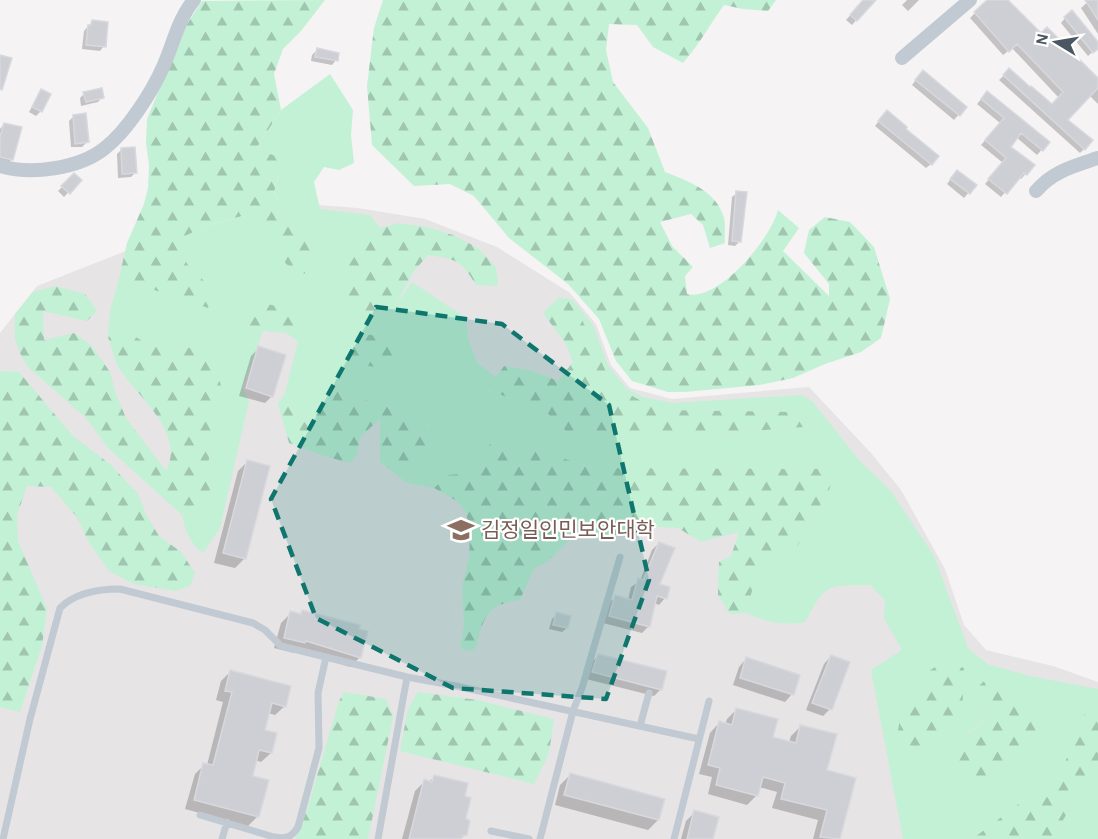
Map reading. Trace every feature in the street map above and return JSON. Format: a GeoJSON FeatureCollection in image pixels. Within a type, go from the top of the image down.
{"type":"FeatureCollection","features":[{"type":"Feature","properties":{"kind":"street"},"geometry":{"type":"LineString","coordinates":[[0,166],[24,171],[52,170],[93,156],[106,148],[141,108],[164,66],[180,25],[194,0]]}},
{"type":"Feature","properties":{"kind":"street"},"geometry":{"type":"LineString","coordinates":[[902,58],[970,0]]}},
{"type":"Feature","properties":{"kind":"street"},"geometry":{"type":"LineString","coordinates":[[1036,191],[1046,179],[1063,169],[1098,158]]}},
{"type":"Feature","properties":{"kind":"lane"},"geometry":{"type":"LineString","coordinates":[[540,839],[573,711],[582,688],[620,557]]}},
{"type":"Feature","properties":{"kind":"lane"},"geometry":{"type":"LineString","coordinates":[[3,839],[30,719],[60,608],[69,599],[104,589],[120,589],[253,623],[265,630],[281,646],[407,677],[699,739]]}},
{"type":"Feature","properties":{"kind":"lane"},"geometry":{"type":"LineString","coordinates":[[200,815],[274,837],[293,836],[298,827],[319,748],[318,693],[326,657]]}},
{"type":"Feature","properties":{"kind":"lane"},"geometry":{"type":"LineString","coordinates":[[378,839],[407,677]]}},
{"type":"Feature","properties":{"kind":"lane"},"geometry":{"type":"LineString","coordinates":[[640,726],[649,693]]}},
{"type":"Feature","properties":{"kind":"lane"},"geometry":{"type":"LineString","coordinates":[[674,839],[709,701]]}},
{"type":"Feature","properties":{"kind":"lane"},"geometry":{"type":"LineString","coordinates":[[222,839],[227,822]]}},
{"type":"Feature","properties":{"kind":"lane"},"geometry":{"type":"LineString","coordinates":[[491,831],[529,839]]}},
{"type":"Feature","properties":{"kind":"highlighted area"},"geometry":{"type":"Polygon","coordinates":[[[376,307],[502,324],[609,405],[649,580],[606,699],[453,688],[316,618],[271,499],[376,307]]]}},
{"type":"Feature","properties":{"kind":"shaded area","name":"김정일인민보안대학"},"geometry":{"type":"Polygon","coordinates":[[[291,203],[358,208],[425,219],[497,247],[570,293],[596,324],[611,365],[630,388],[672,399],[809,387],[871,453],[901,490],[945,569],[964,625],[986,650],[1053,666],[1098,682],[1098,839],[0,839],[0,333],[37,286],[136,247],[291,203]]]}},
{"type":"Feature","properties":{"kind":"green space"},"geometry":{"type":"Polygon","coordinates":[[[325,0],[301,31],[283,49],[274,74],[281,110],[256,149],[284,159],[274,192],[289,220],[311,239],[316,261],[304,274],[286,264],[274,242],[242,216],[209,225],[178,239],[187,264],[207,284],[213,297],[208,308],[119,278],[127,243],[144,204],[148,188],[147,119],[184,29],[202,1],[325,0]]]}},
{"type":"Feature","properties":{"kind":"green space"},"geometry":{"type":"Polygon","coordinates":[[[383,0],[776,0],[768,11],[724,5],[683,63],[653,47],[637,25],[609,24],[606,50],[613,82],[648,128],[665,172],[692,183],[708,194],[715,201],[724,218],[725,243],[710,248],[703,225],[691,214],[660,222],[672,246],[693,267],[685,276],[687,294],[700,294],[714,288],[742,266],[765,236],[778,210],[799,228],[783,251],[829,296],[829,284],[804,253],[809,230],[825,217],[850,222],[874,247],[890,299],[881,338],[861,352],[793,378],[759,385],[668,392],[632,381],[616,361],[599,319],[568,284],[509,238],[474,196],[450,184],[414,186],[372,145],[367,86],[374,28],[383,0]]]}},
{"type":"Feature","properties":{"kind":"green space"},"geometry":{"type":"Polygon","coordinates":[[[330,74],[353,110],[351,135],[354,163],[339,170],[324,167],[314,182],[320,209],[370,215],[380,228],[365,241],[395,306],[412,282],[466,318],[468,338],[477,363],[496,377],[487,390],[544,410],[566,431],[714,434],[816,426],[795,412],[658,410],[612,385],[573,300],[593,325],[608,365],[626,388],[643,397],[673,403],[802,395],[813,402],[858,459],[890,490],[934,556],[968,648],[987,664],[1030,676],[1098,689],[1098,712],[1086,708],[1078,740],[1056,776],[975,837],[969,839],[903,839],[871,670],[902,650],[884,618],[885,600],[870,585],[844,586],[829,589],[824,593],[805,622],[790,624],[775,622],[746,613],[756,576],[798,545],[830,488],[833,469],[593,468],[550,454],[487,463],[472,473],[448,475],[434,488],[407,483],[438,435],[414,415],[336,391],[323,397],[305,423],[299,410],[285,393],[302,330],[239,323],[263,331],[242,388],[249,401],[220,528],[203,553],[198,549],[189,536],[182,515],[194,516],[210,492],[208,466],[214,420],[225,398],[200,348],[152,347],[126,331],[108,337],[110,311],[119,278],[208,307],[213,297],[207,284],[187,264],[178,239],[209,225],[242,216],[275,242],[286,264],[311,240],[289,220],[274,192],[279,176],[256,149],[281,110],[330,74]],[[925,674],[916,695],[902,707],[935,740],[962,715],[925,674]],[[987,678],[989,707],[981,725],[966,733],[987,779],[1009,757],[1022,699],[1008,694],[987,678]]]}},
{"type":"Feature","properties":{"kind":"green space"},"geometry":{"type":"Polygon","coordinates":[[[399,223],[428,227],[453,235],[478,248],[496,267],[498,286],[476,285],[466,270],[457,262],[428,255],[414,271],[395,306],[364,315],[348,296],[348,267],[365,240],[380,228],[399,223]]]}},
{"type":"Feature","properties":{"kind":"green space"},"geometry":{"type":"Polygon","coordinates":[[[55,286],[85,294],[97,311],[87,321],[43,311],[44,340],[74,333],[91,345],[110,372],[126,418],[166,471],[171,457],[170,443],[165,429],[119,368],[108,337],[126,331],[152,347],[200,348],[217,373],[225,398],[214,420],[208,466],[210,492],[202,513],[194,516],[182,515],[108,448],[86,418],[28,367],[15,339],[15,314],[33,292],[55,286]]]}},
{"type":"Feature","properties":{"kind":"green space"},"geometry":{"type":"Polygon","coordinates":[[[559,297],[573,300],[612,385],[658,410],[795,412],[817,426],[714,434],[601,434],[566,431],[544,410],[487,390],[504,366],[533,371],[558,381],[573,362],[566,344],[543,313],[559,297]]]}},
{"type":"Feature","properties":{"kind":"green space"},"geometry":{"type":"Polygon","coordinates":[[[267,304],[291,309],[303,317],[298,341],[286,333],[263,331],[239,323],[249,309],[267,304]]]}},
{"type":"Feature","properties":{"kind":"green space"},"geometry":{"type":"Polygon","coordinates":[[[360,333],[392,339],[402,347],[402,352],[384,369],[359,364],[339,346],[360,333]]]}},
{"type":"Feature","properties":{"kind":"green space"},"geometry":{"type":"Polygon","coordinates":[[[0,371],[19,372],[73,436],[111,465],[139,495],[146,515],[159,536],[181,552],[195,573],[190,586],[175,591],[134,584],[109,571],[88,541],[77,517],[51,487],[27,486],[17,515],[18,541],[47,609],[42,646],[20,712],[0,707],[0,371]]]}},
{"type":"Feature","properties":{"kind":"green space"},"geometry":{"type":"Polygon","coordinates":[[[336,391],[414,415],[438,435],[407,483],[380,462],[380,419],[360,437],[357,455],[350,463],[289,443],[278,404],[285,393],[299,410],[305,423],[323,397],[336,391]]]}},
{"type":"Feature","properties":{"kind":"green space"},"geometry":{"type":"Polygon","coordinates":[[[492,443],[550,454],[593,468],[833,469],[830,488],[798,545],[756,576],[746,613],[730,614],[718,595],[719,562],[731,556],[739,532],[701,542],[678,528],[639,526],[620,534],[600,538],[591,532],[577,532],[546,563],[534,568],[520,600],[500,605],[488,614],[481,628],[476,648],[469,651],[460,648],[464,626],[462,587],[469,557],[470,533],[466,512],[457,501],[434,488],[448,475],[472,473],[487,464],[483,450],[492,443]]]}},
{"type":"Feature","properties":{"kind":"green space"},"geometry":{"type":"Polygon","coordinates":[[[942,662],[964,668],[962,715],[935,740],[907,753],[896,742],[902,707],[916,695],[925,674],[942,662]]]}},
{"type":"Feature","properties":{"kind":"green space"},"geometry":{"type":"Polygon","coordinates":[[[987,678],[1008,694],[1034,707],[1040,732],[1009,757],[987,779],[974,781],[957,773],[958,749],[966,734],[982,725],[989,707],[979,686],[987,678]]]}},
{"type":"Feature","properties":{"kind":"green space"},"geometry":{"type":"Polygon","coordinates":[[[344,692],[386,699],[393,717],[368,839],[295,839],[307,810],[339,701],[344,692]]]}},
{"type":"Feature","properties":{"kind":"green space"},"geometry":{"type":"Polygon","coordinates":[[[418,692],[477,700],[554,719],[549,753],[534,784],[400,751],[408,709],[418,692]]]}},
{"type":"Feature","properties":{"kind":"green space"},"geometry":{"type":"Polygon","coordinates":[[[1086,708],[1098,712],[1098,767],[1092,770],[1055,834],[1046,839],[969,839],[975,837],[1056,776],[1078,740],[1086,708]]]}},
{"type":"Feature","properties":{"kind":"green space"},"geometry":{"type":"Polygon","coordinates":[[[1098,767],[1098,839],[1046,839],[1055,834],[1092,770],[1098,767]]]}},
{"type":"Feature","properties":{"kind":"building"},"geometry":{"type":"Polygon","coordinates":[[[863,0],[876,0],[857,21],[850,15],[863,0]]]}},
{"type":"Feature","properties":{"kind":"building"},"geometry":{"type":"Polygon","coordinates":[[[987,0],[1008,0],[1041,33],[1047,27],[1098,78],[1098,88],[1068,120],[1093,140],[1085,150],[1003,75],[1009,68],[1052,104],[1063,92],[1017,44],[1009,52],[974,12],[987,0]]]}},
{"type":"Feature","properties":{"kind":"building"},"geometry":{"type":"Polygon","coordinates":[[[1085,0],[1098,0],[1098,20],[1085,0]]]}},
{"type":"Feature","properties":{"kind":"building"},"geometry":{"type":"Polygon","coordinates":[[[1072,10],[1098,42],[1098,49],[1093,53],[1064,17],[1072,10]]]}},
{"type":"Feature","properties":{"kind":"building"},"geometry":{"type":"Polygon","coordinates":[[[92,20],[108,22],[106,47],[86,45],[88,25],[91,25],[92,20]]]}},
{"type":"Feature","properties":{"kind":"building"},"geometry":{"type":"Polygon","coordinates":[[[317,48],[339,53],[338,61],[315,57],[317,48]]]}},
{"type":"Feature","properties":{"kind":"building"},"geometry":{"type":"Polygon","coordinates":[[[0,55],[12,58],[2,90],[0,89],[0,55]]]}},
{"type":"Feature","properties":{"kind":"building"},"geometry":{"type":"Polygon","coordinates":[[[923,70],[967,107],[960,116],[915,80],[923,70]]]}},
{"type":"Feature","properties":{"kind":"building"},"geometry":{"type":"Polygon","coordinates":[[[102,88],[104,98],[86,102],[83,92],[102,88]]]}},
{"type":"Feature","properties":{"kind":"building"},"geometry":{"type":"Polygon","coordinates":[[[41,89],[51,94],[42,112],[32,107],[41,89]]]}},
{"type":"Feature","properties":{"kind":"building"},"geometry":{"type":"Polygon","coordinates":[[[987,91],[1050,142],[1043,151],[1021,133],[1011,147],[1035,165],[1027,175],[1024,173],[1007,194],[988,179],[1006,158],[985,140],[1004,118],[981,99],[987,91]]]}},
{"type":"Feature","properties":{"kind":"building"},"geometry":{"type":"Polygon","coordinates":[[[887,110],[939,156],[932,165],[878,121],[887,110]]]}},
{"type":"Feature","properties":{"kind":"building"},"geometry":{"type":"Polygon","coordinates":[[[86,113],[89,142],[75,144],[73,115],[86,113]]]}},
{"type":"Feature","properties":{"kind":"building"},"geometry":{"type":"Polygon","coordinates":[[[4,123],[22,127],[13,160],[0,157],[0,137],[4,123]]]}},
{"type":"Feature","properties":{"kind":"building"},"geometry":{"type":"Polygon","coordinates":[[[135,147],[137,173],[122,174],[121,148],[135,147]]]}},
{"type":"Feature","properties":{"kind":"building"},"geometry":{"type":"Polygon","coordinates":[[[957,170],[977,185],[970,194],[950,179],[957,170]]]}},
{"type":"Feature","properties":{"kind":"building"},"geometry":{"type":"Polygon","coordinates":[[[74,173],[82,180],[70,194],[61,186],[74,173]]]}},
{"type":"Feature","properties":{"kind":"building"},"geometry":{"type":"Polygon","coordinates":[[[736,191],[747,192],[741,242],[732,241],[736,191]]]}},
{"type":"Feature","properties":{"kind":"building"},"geometry":{"type":"Polygon","coordinates":[[[258,346],[286,355],[273,397],[246,388],[258,346]]]}},
{"type":"Feature","properties":{"kind":"building"},"geometry":{"type":"Polygon","coordinates":[[[247,460],[270,466],[246,559],[223,553],[247,460]]]}},
{"type":"Feature","properties":{"kind":"building"},"geometry":{"type":"Polygon","coordinates":[[[659,542],[675,548],[660,584],[670,587],[667,599],[657,596],[650,627],[609,616],[615,595],[632,600],[638,578],[643,580],[659,542]]]}},
{"type":"Feature","properties":{"kind":"building"},"geometry":{"type":"Polygon","coordinates":[[[302,610],[360,625],[359,629],[368,631],[361,658],[306,641],[305,643],[284,638],[290,611],[301,614],[302,610]]]}},
{"type":"Feature","properties":{"kind":"building"},"geometry":{"type":"Polygon","coordinates":[[[556,612],[571,616],[568,628],[553,625],[556,612]]]}},
{"type":"Feature","properties":{"kind":"building"},"geometry":{"type":"Polygon","coordinates":[[[598,654],[667,671],[662,690],[592,672],[598,654]]]}},
{"type":"Feature","properties":{"kind":"building"},"geometry":{"type":"Polygon","coordinates":[[[831,655],[850,662],[832,710],[812,703],[831,655]]]}},
{"type":"Feature","properties":{"kind":"building"},"geometry":{"type":"Polygon","coordinates":[[[746,657],[800,675],[794,695],[740,678],[746,657]]]}},
{"type":"Feature","properties":{"kind":"building"},"geometry":{"type":"Polygon","coordinates":[[[230,670],[291,686],[286,707],[272,703],[265,730],[277,733],[272,753],[259,750],[253,776],[269,780],[259,817],[194,800],[203,763],[213,765],[232,692],[225,691],[230,670]]]}},
{"type":"Feature","properties":{"kind":"building"},"geometry":{"type":"Polygon","coordinates":[[[736,708],[778,719],[773,737],[796,743],[800,725],[837,734],[827,770],[856,778],[840,839],[820,837],[827,810],[781,799],[785,783],[763,777],[758,796],[716,785],[720,768],[708,765],[719,721],[732,725],[736,708]]]}},
{"type":"Feature","properties":{"kind":"building"},"geometry":{"type":"Polygon","coordinates":[[[570,773],[665,799],[659,820],[564,795],[570,773]]]}},
{"type":"Feature","properties":{"kind":"building"},"geometry":{"type":"Polygon","coordinates":[[[434,775],[468,783],[465,796],[471,798],[466,818],[470,821],[467,835],[462,836],[461,839],[409,839],[424,779],[432,782],[434,775]]]}},
{"type":"Feature","properties":{"kind":"building"},"geometry":{"type":"Polygon","coordinates":[[[694,810],[719,817],[713,839],[687,839],[694,810]]]}},
{"type":"Feature","properties":{"kind":"place","name":"김정일인민보안대학"},"geometry":{"type":"Point","coordinates":[461,530]}}]}
